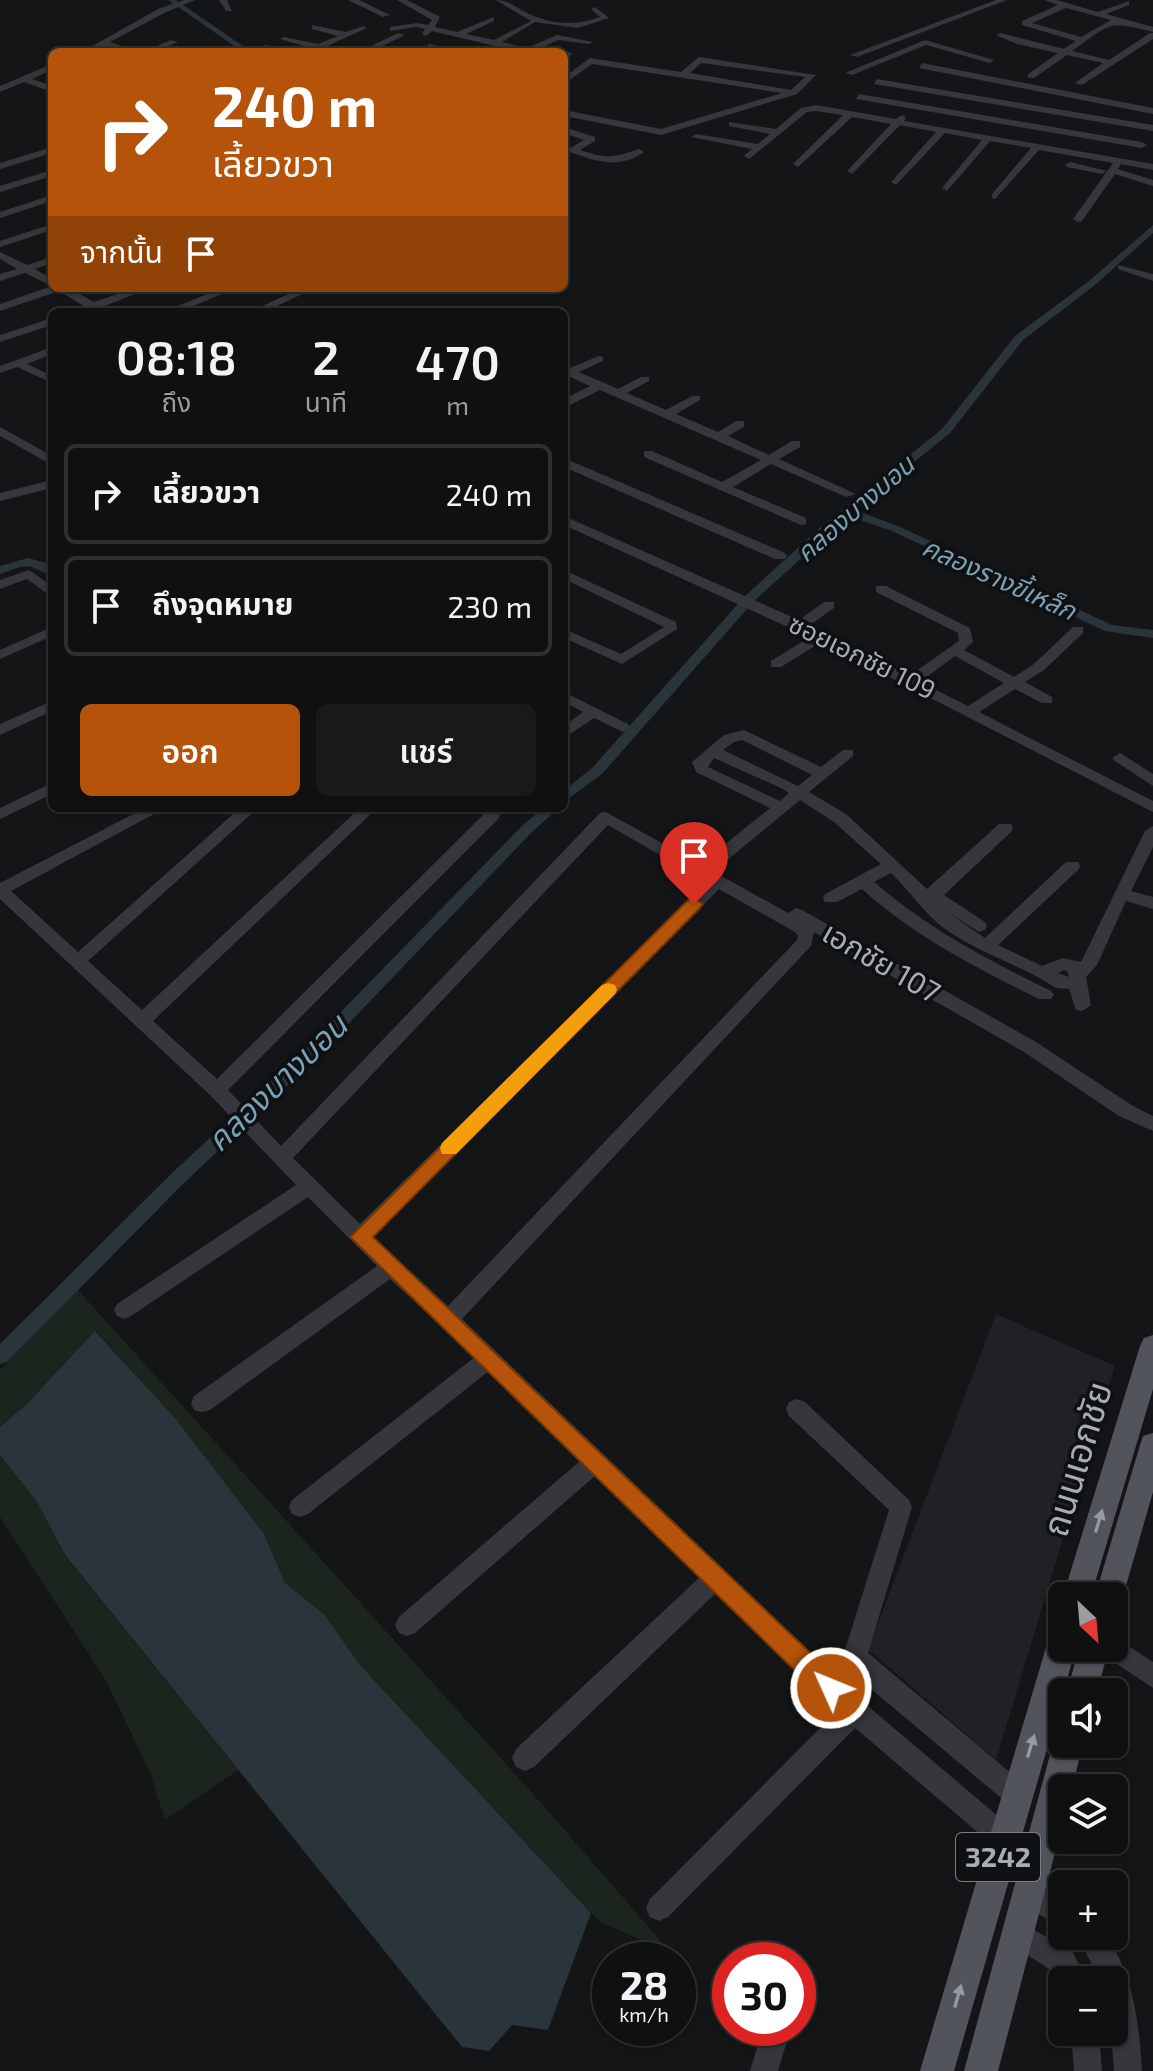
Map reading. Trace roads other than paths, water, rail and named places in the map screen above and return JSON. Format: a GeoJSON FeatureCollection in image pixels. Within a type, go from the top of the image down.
{"type":"FeatureCollection","features":[{"type":"Feature","properties":{"kind":"main road","name":"ถนนเอกชัย"},"geometry":{"type":"LineString","coordinates":[[1081,1582],[1153,1346]]}},
{"type":"Feature","properties":{"kind":"main road"},"geometry":{"type":"LineString","coordinates":[[1113,1582],[1153,1445]]}},
{"type":"Feature","properties":{"kind":"main road","name":"3242"},"geometry":{"type":"LineString","coordinates":[[937,2071],[1056,1662]]}},
{"type":"Feature","properties":{"kind":"main road","name":"3242"},"geometry":{"type":"LineString","coordinates":[[981,2071],[1064,1758]]}},
{"type":"Feature","properties":{"kind":"street"},"geometry":{"type":"LineString","coordinates":[[96,48],[131,34],[124,31],[176,4],[191,0]]}},
{"type":"Feature","properties":{"kind":"street"},"geometry":{"type":"LineString","coordinates":[[223,0],[229,9]]}},
{"type":"Feature","properties":{"kind":"street"},"geometry":{"type":"LineString","coordinates":[[352,0],[386,15]]}},
{"type":"Feature","properties":{"kind":"street"},"geometry":{"type":"LineString","coordinates":[[401,0],[437,19],[428,33]]}},
{"type":"Feature","properties":{"kind":"street"},"geometry":{"type":"LineString","coordinates":[[500,0],[535,21],[577,27],[605,18],[595,9]]}},
{"type":"Feature","properties":{"kind":"street"},"geometry":{"type":"LineString","coordinates":[[572,0],[589,0]]}},
{"type":"Feature","properties":{"kind":"street"},"geometry":{"type":"LineString","coordinates":[[854,55],[1003,0]]}},
{"type":"Feature","properties":{"kind":"street"},"geometry":{"type":"LineString","coordinates":[[1048,0],[1153,32]]}},
{"type":"Feature","properties":{"kind":"street"},"geometry":{"type":"LineString","coordinates":[[1099,14],[1126,3],[1114,0]]}},
{"type":"Feature","properties":{"kind":"street"},"geometry":{"type":"LineString","coordinates":[[1065,5],[1025,23],[1082,40]]}},
{"type":"Feature","properties":{"kind":"street"},"geometry":{"type":"LineString","coordinates":[[457,35],[487,21],[469,20]]}},
{"type":"Feature","properties":{"kind":"street"},"geometry":{"type":"LineString","coordinates":[[1031,76],[1103,26],[1119,20]]}},
{"type":"Feature","properties":{"kind":"street"},"geometry":{"type":"LineString","coordinates":[[495,43],[531,23]]}},
{"type":"Feature","properties":{"kind":"street"},"geometry":{"type":"LineString","coordinates":[[370,48],[409,25],[428,33],[457,35],[519,48]]}},
{"type":"Feature","properties":{"kind":"street"},"geometry":{"type":"LineString","coordinates":[[315,27],[346,35]]}},
{"type":"Feature","properties":{"kind":"street"},"geometry":{"type":"LineString","coordinates":[[284,39],[318,47],[363,28]]}},
{"type":"Feature","properties":{"kind":"street"},"geometry":{"type":"LineString","coordinates":[[1079,83],[1153,32]]}},
{"type":"Feature","properties":{"kind":"street"},"geometry":{"type":"LineString","coordinates":[[1000,35],[1108,62]]}},
{"type":"Feature","properties":{"kind":"street"},"geometry":{"type":"LineString","coordinates":[[533,48],[557,37],[589,42]]}},
{"type":"Feature","properties":{"kind":"street"},"geometry":{"type":"LineString","coordinates":[[158,48],[174,42]]}},
{"type":"Feature","properties":{"kind":"street"},"geometry":{"type":"LineString","coordinates":[[849,73],[925,42],[986,63],[1000,54]]}},
{"type":"Feature","properties":{"kind":"street"},"geometry":{"type":"LineString","coordinates":[[1010,48],[1020,42]]}},
{"type":"Feature","properties":{"kind":"street"},"geometry":{"type":"LineString","coordinates":[[102,48],[107,44]]}},
{"type":"Feature","properties":{"kind":"street"},"geometry":{"type":"LineString","coordinates":[[107,44],[121,48]]}},
{"type":"Feature","properties":{"kind":"street"},"geometry":{"type":"LineString","coordinates":[[265,47],[269,48]]}},
{"type":"Feature","properties":{"kind":"street"},"geometry":{"type":"LineString","coordinates":[[568,114],[661,132],[794,92],[812,75],[699,60],[683,75]]}},
{"type":"Feature","properties":{"kind":"street"},"geometry":{"type":"LineString","coordinates":[[568,78],[590,61],[794,92]]}},
{"type":"Feature","properties":{"kind":"street"},"geometry":{"type":"LineString","coordinates":[[922,66],[1153,111]]}},
{"type":"Feature","properties":{"kind":"street"},"geometry":{"type":"LineString","coordinates":[[30,80],[48,69]]}},
{"type":"Feature","properties":{"kind":"street"},"geometry":{"type":"LineString","coordinates":[[852,171],[944,70]]}},
{"type":"Feature","properties":{"kind":"street"},"geometry":{"type":"LineString","coordinates":[[0,89],[48,75]]}},
{"type":"Feature","properties":{"kind":"street"},"geometry":{"type":"LineString","coordinates":[[30,80],[48,87]]}},
{"type":"Feature","properties":{"kind":"street"},"geometry":{"type":"LineString","coordinates":[[877,82],[1153,130],[1142,145],[1117,166],[1078,219]]}},
{"type":"Feature","properties":{"kind":"street"},"geometry":{"type":"LineString","coordinates":[[1030,126],[1064,94]]}},
{"type":"Feature","properties":{"kind":"street"},"geometry":{"type":"LineString","coordinates":[[859,97],[1142,145]]}},
{"type":"Feature","properties":{"kind":"street"},"geometry":{"type":"LineString","coordinates":[[749,156],[809,108],[1037,147],[1117,166],[1153,183]]}},
{"type":"Feature","properties":{"kind":"street"},"geometry":{"type":"LineString","coordinates":[[798,164],[849,115]]}},
{"type":"Feature","properties":{"kind":"street"},"geometry":{"type":"LineString","coordinates":[[732,124],[776,132]]}},
{"type":"Feature","properties":{"kind":"street"},"geometry":{"type":"LineString","coordinates":[[568,131],[592,139],[573,150],[612,163],[639,152]]}},
{"type":"Feature","properties":{"kind":"street"},"geometry":{"type":"LineString","coordinates":[[896,182],[942,131]]}},
{"type":"Feature","properties":{"kind":"street"},"geometry":{"type":"LineString","coordinates":[[696,137],[758,147]]}},
{"type":"Feature","properties":{"kind":"street"},"geometry":{"type":"LineString","coordinates":[[947,188],[987,139]]}},
{"type":"Feature","properties":{"kind":"street"},"geometry":{"type":"LineString","coordinates":[[995,196],[1037,147]]}},
{"type":"Feature","properties":{"kind":"street"},"geometry":{"type":"LineString","coordinates":[[0,166],[48,151]]}},
{"type":"Feature","properties":{"kind":"street"},"geometry":{"type":"LineString","coordinates":[[1070,165],[1153,167]]}},
{"type":"Feature","properties":{"kind":"street"},"geometry":{"type":"LineString","coordinates":[[0,189],[48,174]]}},
{"type":"Feature","properties":{"kind":"street"},"geometry":{"type":"LineString","coordinates":[[0,215],[48,199]]}},
{"type":"Feature","properties":{"kind":"street"},"geometry":{"type":"LineString","coordinates":[[0,244],[48,228]]}},
{"type":"Feature","properties":{"kind":"street"},"geometry":{"type":"LineString","coordinates":[[0,255],[48,281]]}},
{"type":"Feature","properties":{"kind":"street"},"geometry":{"type":"LineString","coordinates":[[0,278],[48,261]]}},
{"type":"Feature","properties":{"kind":"street"},"geometry":{"type":"LineString","coordinates":[[1122,267],[1153,278]]}},
{"type":"Feature","properties":{"kind":"street"},"geometry":{"type":"LineString","coordinates":[[0,308],[48,292]]}},
{"type":"Feature","properties":{"kind":"street"},"geometry":{"type":"LineString","coordinates":[[67,292],[97,308]]}},
{"type":"Feature","properties":{"kind":"street"},"geometry":{"type":"LineString","coordinates":[[101,308],[136,292]]}},
{"type":"Feature","properties":{"kind":"street"},"geometry":{"type":"LineString","coordinates":[[179,308],[220,292]]}},
{"type":"Feature","properties":{"kind":"street"},"geometry":{"type":"LineString","coordinates":[[264,308],[298,292]]}},
{"type":"Feature","properties":{"kind":"street"},"geometry":{"type":"LineString","coordinates":[[315,292],[323,296]]}},
{"type":"Feature","properties":{"kind":"street"},"geometry":{"type":"LineString","coordinates":[[189,304],[198,308]]}},
{"type":"Feature","properties":{"kind":"street"},"geometry":{"type":"LineString","coordinates":[[0,339],[48,322]]}},
{"type":"Feature","properties":{"kind":"street"},"geometry":{"type":"LineString","coordinates":[[0,370],[48,351]]}},
{"type":"Feature","properties":{"kind":"street"},"geometry":{"type":"LineString","coordinates":[[568,371],[599,359]]}},
{"type":"Feature","properties":{"kind":"street"},"geometry":{"type":"LineString","coordinates":[[17,363],[48,378]]}},
{"type":"Feature","properties":{"kind":"street"},"geometry":{"type":"LineString","coordinates":[[568,371],[850,494]]}},
{"type":"Feature","properties":{"kind":"street"},"geometry":{"type":"LineString","coordinates":[[619,393],[645,379]]}},
{"type":"Feature","properties":{"kind":"street"},"geometry":{"type":"LineString","coordinates":[[568,402],[600,385]]}},
{"type":"Feature","properties":{"kind":"street"},"geometry":{"type":"LineString","coordinates":[[667,414],[696,398]]}},
{"type":"Feature","properties":{"kind":"street"},"geometry":{"type":"LineString","coordinates":[[718,437],[740,424]]}},
{"type":"Feature","properties":{"kind":"street"},"geometry":{"type":"LineString","coordinates":[[0,431],[48,459]]}},
{"type":"Feature","properties":{"kind":"street"},"geometry":{"type":"LineString","coordinates":[[723,487],[796,444]]}},
{"type":"Feature","properties":{"kind":"street"},"geometry":{"type":"LineString","coordinates":[[648,454],[801,521]]}},
{"type":"Feature","properties":{"kind":"street"},"geometry":{"type":"LineString","coordinates":[[568,464],[780,556]]}},
{"type":"Feature","properties":{"kind":"street"},"geometry":{"type":"LineString","coordinates":[[0,497],[48,485]]}},
{"type":"Feature","properties":{"kind":"street","name":"ซอยเอกชัย 109"},"geometry":{"type":"LineString","coordinates":[[568,522],[821,636],[1153,807]]}},
{"type":"Feature","properties":{"kind":"street"},"geometry":{"type":"LineString","coordinates":[[0,585],[29,574],[48,590]]}},
{"type":"Feature","properties":{"kind":"street"},"geometry":{"type":"LineString","coordinates":[[568,576],[671,625],[660,636],[622,660],[568,635]]}},
{"type":"Feature","properties":{"kind":"street"},"geometry":{"type":"LineString","coordinates":[[881,589],[965,631],[966,642],[911,681]]}},
{"type":"Feature","properties":{"kind":"street"},"geometry":{"type":"LineString","coordinates":[[800,626],[829,605]]}},
{"type":"Feature","properties":{"kind":"street"},"geometry":{"type":"LineString","coordinates":[[970,711],[1046,662],[1078,630]]}},
{"type":"Feature","properties":{"kind":"street"},"geometry":{"type":"LineString","coordinates":[[0,655],[48,633]]}},
{"type":"Feature","properties":{"kind":"street"},"geometry":{"type":"LineString","coordinates":[[776,664],[821,636]]}},
{"type":"Feature","properties":{"kind":"street"},"geometry":{"type":"LineString","coordinates":[[954,650],[1047,700]]}},
{"type":"Feature","properties":{"kind":"street"},"geometry":{"type":"LineString","coordinates":[[568,698],[623,727]]}},
{"type":"Feature","properties":{"kind":"street"},"geometry":{"type":"LineString","coordinates":[[0,730],[48,707]]}},
{"type":"Feature","properties":{"kind":"street"},"geometry":{"type":"LineString","coordinates":[[568,730],[593,712]]}},
{"type":"Feature","properties":{"kind":"street"},"geometry":{"type":"LineString","coordinates":[[782,808],[701,769],[700,762],[737,734],[823,774]]}},
{"type":"Feature","properties":{"kind":"street"},"geometry":{"type":"LineString","coordinates":[[712,751],[801,793],[854,829],[926,895],[947,921],[1051,971],[1063,964],[1073,967],[1082,1005]]}},
{"type":"Feature","properties":{"kind":"street"},"geometry":{"type":"LineString","coordinates":[[719,858],[848,753]]}},
{"type":"Feature","properties":{"kind":"street"},"geometry":{"type":"LineString","coordinates":[[1120,758],[1153,781]]}},
{"type":"Feature","properties":{"kind":"street"},"geometry":{"type":"LineString","coordinates":[[0,814],[48,790]]}},
{"type":"Feature","properties":{"kind":"street","name":"เอกชัย 107"},"geometry":{"type":"LineString","coordinates":[[606,806],[1030,1047],[1126,1111],[1153,1124]]}},
{"type":"Feature","properties":{"kind":"street"},"geometry":{"type":"LineString","coordinates":[[149,812],[0,890],[144,1019],[360,1237],[490,1358],[854,1711],[1003,1837]]}},
{"type":"Feature","properties":{"kind":"street"},"geometry":{"type":"LineString","coordinates":[[78,961],[246,812]]}},
{"type":"Feature","properties":{"kind":"street"},"geometry":{"type":"LineString","coordinates":[[144,1019],[365,812]]}},
{"type":"Feature","properties":{"kind":"street"},"geometry":{"type":"LineString","coordinates":[[222,1095],[493,812]]}},
{"type":"Feature","properties":{"kind":"street"},"geometry":{"type":"LineString","coordinates":[[282,1157],[601,820],[612,819],[801,928],[807,934],[805,942],[448,1320]]}},
{"type":"Feature","properties":{"kind":"street"},"geometry":{"type":"LineString","coordinates":[[926,895],[1005,828]]}},
{"type":"Feature","properties":{"kind":"street"},"geometry":{"type":"LineString","coordinates":[[1077,978],[1088,965],[1153,831]]}},
{"type":"Feature","properties":{"kind":"street"},"geometry":{"type":"LineString","coordinates":[[831,898],[893,865]]}},
{"type":"Feature","properties":{"kind":"street"},"geometry":{"type":"LineString","coordinates":[[992,942],[1072,866]]}},
{"type":"Feature","properties":{"kind":"street"},"geometry":{"type":"LineString","coordinates":[[360,1237],[717,881]]}},
{"type":"Feature","properties":{"kind":"street"},"geometry":{"type":"LineString","coordinates":[[863,881],[932,935],[987,967],[1045,995]]}},
{"type":"Feature","properties":{"kind":"street"},"geometry":{"type":"LineString","coordinates":[[1121,894],[1153,903]]}},
{"type":"Feature","properties":{"kind":"street"},"geometry":{"type":"LineString","coordinates":[[124,1310],[309,1186]]}},
{"type":"Feature","properties":{"kind":"street"},"geometry":{"type":"LineString","coordinates":[[202,1403],[391,1267]]}},
{"type":"Feature","properties":{"kind":"street"},"geometry":{"type":"LineString","coordinates":[[300,1507],[490,1358]]}},
{"type":"Feature","properties":{"kind":"street"},"geometry":{"type":"LineString","coordinates":[[797,1409],[901,1507],[855,1656],[867,1670],[1016,1794]]}},
{"type":"Feature","properties":{"kind":"street"},"geometry":{"type":"LineString","coordinates":[[407,1625],[596,1461]]}},
{"type":"Feature","properties":{"kind":"street"},"geometry":{"type":"LineString","coordinates":[[525,1758],[716,1577]]}},
{"type":"Feature","properties":{"kind":"street"},"geometry":{"type":"LineString","coordinates":[[1128,1658],[1153,1676]]}},
{"type":"Feature","properties":{"kind":"street"},"geometry":{"type":"LineString","coordinates":[[659,1908],[854,1711]]}},
{"type":"Feature","properties":{"kind":"street"},"geometry":{"type":"LineString","coordinates":[[1028,1894],[1048,1906]]}},
{"type":"Feature","properties":{"kind":"street"},"geometry":{"type":"LineString","coordinates":[[1018,1934],[1062,1961],[1065,1966]]}},
{"type":"Feature","properties":{"kind":"street"},"geometry":{"type":"LineString","coordinates":[[1100,1950],[1109,1964],[1121,1996],[1128,2071]]}},
{"type":"Feature","properties":{"kind":"street"},"geometry":{"type":"LineString","coordinates":[[764,2071],[772,2046]]}},
{"type":"Feature","properties":{"kind":"street"},"geometry":{"type":"LineString","coordinates":[[1086,2046],[1088,2071]]}},
{"type":"Feature","properties":{"kind":"waterway"},"geometry":{"type":"LineString","coordinates":[[171,0],[242,48]]}},
{"type":"Feature","properties":{"kind":"waterway","name":"คลองบางบอน"},"geometry":{"type":"LineString","coordinates":[[568,795],[598,770],[749,599],[827,527],[946,431],[1019,338],[1092,283],[1153,228]]}},
{"type":"Feature","properties":{"kind":"waterway","name":"คลองรางขี้เหล็ก"},"geometry":{"type":"LineString","coordinates":[[848,512],[896,529],[1109,628],[1153,634]]}},
{"type":"Feature","properties":{"kind":"waterway"},"geometry":{"type":"LineString","coordinates":[[0,570],[34,562],[48,569]]}},
{"type":"Feature","properties":{"kind":"waterway","name":"คลองบางบอน"},"geometry":{"type":"LineString","coordinates":[[0,1356],[177,1179],[303,1061],[527,829],[547,812]]}}]}
